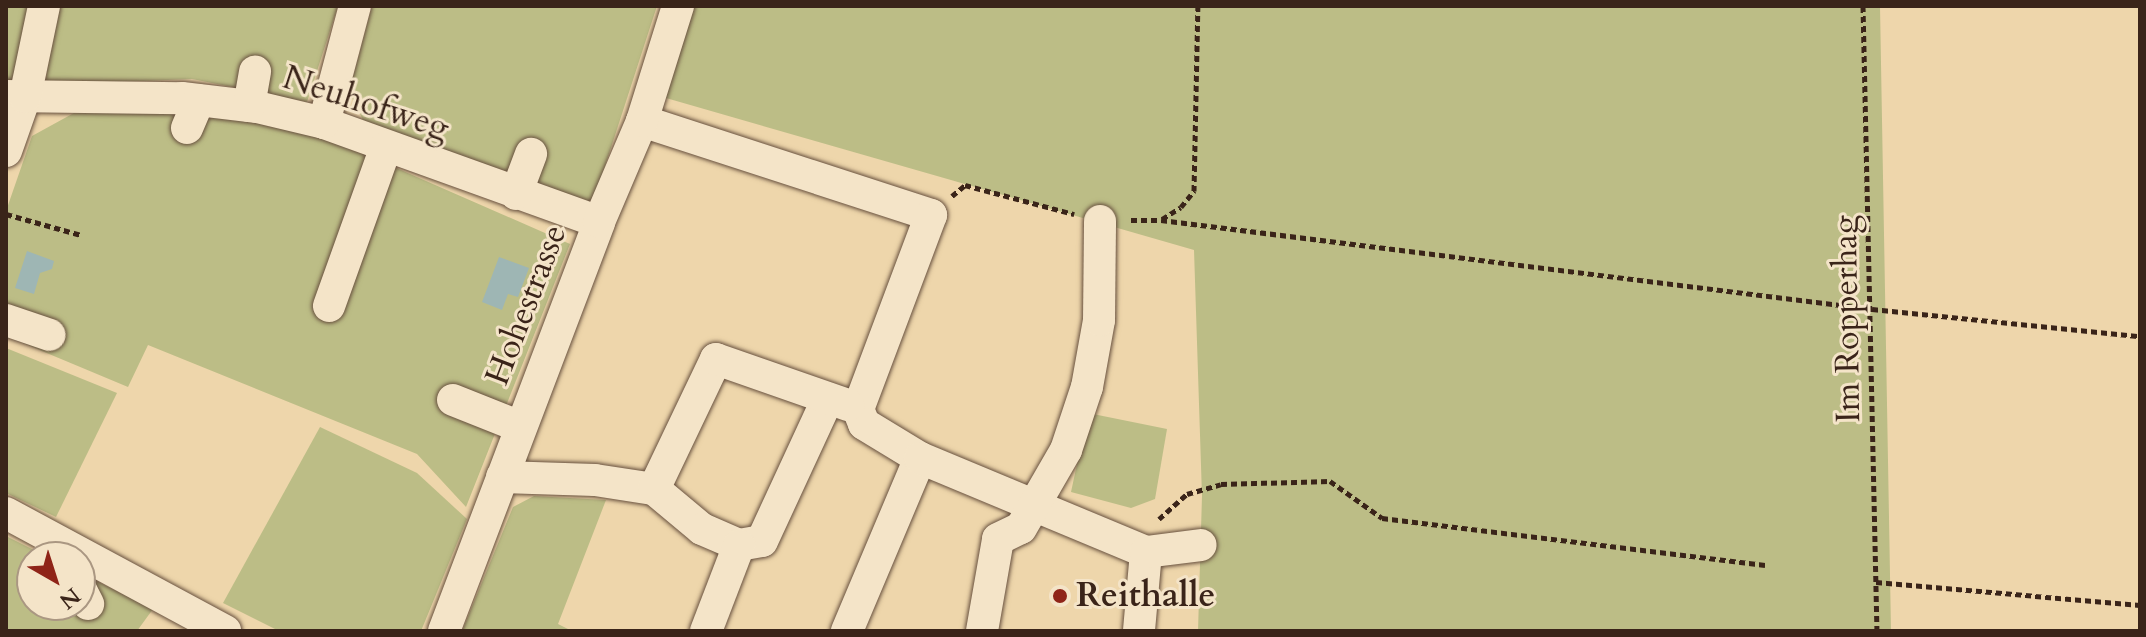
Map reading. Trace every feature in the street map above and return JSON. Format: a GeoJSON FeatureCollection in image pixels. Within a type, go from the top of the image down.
{"type":"FeatureCollection","features":[{"type":"Feature","properties":{"kind":"street"},"geometry":{"type":"LineString","coordinates":[[324,123],[355,6]]}},
{"type":"Feature","properties":{"kind":"street","name":"Hohestrasse"},"geometry":{"type":"LineString","coordinates":[[444,631],[599,222],[642,121],[678,6]]}},
{"type":"Feature","properties":{"kind":"street"},"geometry":{"type":"LineString","coordinates":[[6,151],[34,22]]}},
{"type":"Feature","properties":{"kind":"street"},"geometry":{"type":"LineString","coordinates":[[249,106],[255,72]]}},
{"type":"Feature","properties":{"kind":"street","name":"Neuhofweg"},"geometry":{"type":"LineString","coordinates":[[16,96],[187,99],[249,106],[324,123],[599,222]]}},
{"type":"Feature","properties":{"kind":"street"},"geometry":{"type":"LineString","coordinates":[[642,121],[744,165],[931,215],[858,409],[864,424],[920,458],[1146,552],[1201,545]]}},
{"type":"Feature","properties":{"kind":"street"},"geometry":{"type":"LineString","coordinates":[[329,306],[386,147]]}},
{"type":"Feature","properties":{"kind":"street"},"geometry":{"type":"LineString","coordinates":[[516,194],[531,154]]}},
{"type":"Feature","properties":{"kind":"street"},"geometry":{"type":"LineString","coordinates":[[982,631],[998,539],[1021,528],[1066,450],[1087,387],[1099,320],[1100,221]]}},
{"type":"Feature","properties":{"kind":"street"},"geometry":{"type":"LineString","coordinates":[[6,320],[50,335]]}},
{"type":"Feature","properties":{"kind":"street"},"geometry":{"type":"LineString","coordinates":[[654,489],[716,359],[858,409]]}},
{"type":"Feature","properties":{"kind":"street"},"geometry":{"type":"LineString","coordinates":[[502,477],[595,480],[654,489],[702,529],[739,545],[762,541],[828,398]]}},
{"type":"Feature","properties":{"kind":"street"},"geometry":{"type":"LineString","coordinates":[[453,400],[521,427]]}},
{"type":"Feature","properties":{"kind":"street"},"geometry":{"type":"LineString","coordinates":[[847,631],[920,458]]}},
{"type":"Feature","properties":{"kind":"street"},"geometry":{"type":"LineString","coordinates":[[6,513],[49,541]]}},
{"type":"Feature","properties":{"kind":"street"},"geometry":{"type":"LineString","coordinates":[[706,631],[739,545]]}},
{"type":"Feature","properties":{"kind":"street"},"geometry":{"type":"LineString","coordinates":[[1139,631],[1146,552]]}},
{"type":"Feature","properties":{"kind":"street"},"geometry":{"type":"LineString","coordinates":[[96,566],[225,631]]}},
{"type":"Feature","properties":{"kind":"path"},"geometry":{"type":"LineString","coordinates":[[1161,220],[1181,207],[1194,191],[1198,6]]}},
{"type":"Feature","properties":{"kind":"path","name":"Im Ropperhag"},"geometry":{"type":"LineString","coordinates":[[1863,6],[1877,631]]}},
{"type":"Feature","properties":{"kind":"path"},"geometry":{"type":"LineString","coordinates":[[931,215],[965,185],[1100,221],[1161,220],[1872,309],[2140,336]]}},
{"type":"Feature","properties":{"kind":"path"},"geometry":{"type":"LineString","coordinates":[[6,214],[81,235]]}},
{"type":"Feature","properties":{"kind":"path"},"geometry":{"type":"LineString","coordinates":[[1146,552],[1154,524],[1187,494],[1221,484],[1330,481],[1382,518],[1765,565]]}},
{"type":"Feature","properties":{"kind":"path"},"geometry":{"type":"LineString","coordinates":[[1876,582],[2140,605]]}},
{"type":"Feature","properties":{"kind":"green space"},"geometry":{"type":"Polygon","coordinates":[[[6,6],[31,6],[14,81],[6,81],[6,6]]]}},
{"type":"Feature","properties":{"kind":"green space"},"geometry":{"type":"Polygon","coordinates":[[[57,6],[338,6],[307,102],[192,79],[45,85],[57,6]]]}},
{"type":"Feature","properties":{"kind":"green space"},"geometry":{"type":"Polygon","coordinates":[[[372,6],[657,6],[592,206],[368,130],[349,92],[372,6]]]}},
{"type":"Feature","properties":{"kind":"green space"},"geometry":{"type":"Polygon","coordinates":[[[692,6],[1880,6],[1891,631],[1198,631],[1202,496],[1194,250],[666,98],[692,6]]]}},
{"type":"Feature","properties":{"kind":"green space"},"geometry":{"type":"Polygon","coordinates":[[[83,108],[214,113],[305,128],[570,244],[466,507],[417,454],[148,345],[128,387],[6,336],[6,211],[32,136],[83,108]]]}},
{"type":"Feature","properties":{"kind":"green space"},"geometry":{"type":"Polygon","coordinates":[[[6,348],[117,393],[56,517],[6,493],[6,348]]]}},
{"type":"Feature","properties":{"kind":"green space"},"geometry":{"type":"Polygon","coordinates":[[[1088,413],[1167,429],[1155,499],[1131,508],[1071,492],[1088,413]]]}},
{"type":"Feature","properties":{"kind":"green space"},"geometry":{"type":"Polygon","coordinates":[[[320,427],[417,473],[467,519],[421,631],[279,631],[223,603],[320,427]]]}},
{"type":"Feature","properties":{"kind":"green space"},"geometry":{"type":"Polygon","coordinates":[[[534,496],[606,500],[558,624],[572,631],[462,631],[513,507],[534,496]]]}},
{"type":"Feature","properties":{"kind":"green space"},"geometry":{"type":"Polygon","coordinates":[[[6,536],[16,541],[16,621],[96,621],[96,581],[153,609],[137,631],[6,631],[6,536]]]}},
{"type":"Feature","properties":{"kind":"water"},"geometry":{"type":"Polygon","coordinates":[[[27,251],[54,261],[52,269],[40,273],[34,294],[15,288],[27,251]]]}},
{"type":"Feature","properties":{"kind":"water"},"geometry":{"type":"Polygon","coordinates":[[[499,257],[529,268],[518,297],[508,294],[502,310],[482,302],[499,257]]]}},
{"type":"Feature","properties":{"kind":"place","name":"Reithalle"},"geometry":{"type":"Point","coordinates":[1060,596]}}]}
